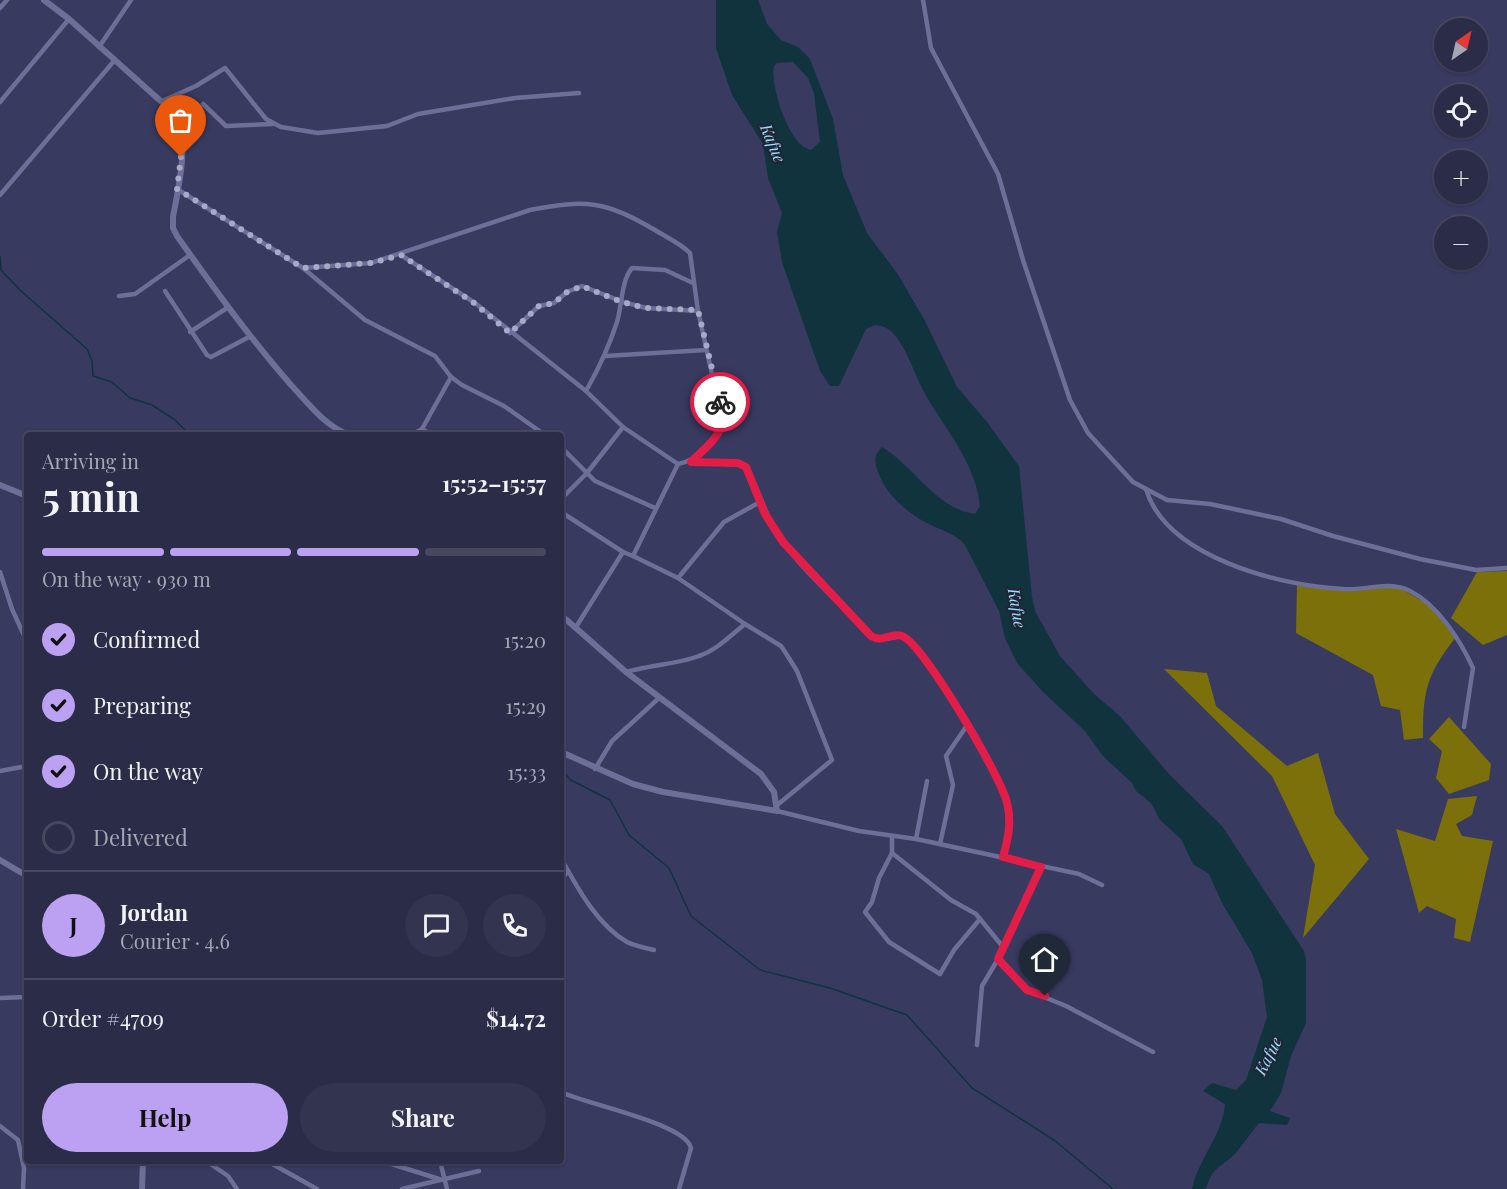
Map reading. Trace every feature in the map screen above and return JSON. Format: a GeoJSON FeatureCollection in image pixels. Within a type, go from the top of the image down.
{"type":"FeatureCollection","features":[{"type":"Feature","properties":{"kind":"street"},"geometry":{"type":"LineString","coordinates":[[0,8],[6,0]]}},
{"type":"Feature","properties":{"kind":"street"},"geometry":{"type":"LineString","coordinates":[[44,0],[69,19],[174,113],[183,130],[173,228],[249,337],[322,418],[344,432]]}},
{"type":"Feature","properties":{"kind":"street"},"geometry":{"type":"LineString","coordinates":[[99,47],[131,0]]}},
{"type":"Feature","properties":{"kind":"street"},"geometry":{"type":"LineString","coordinates":[[923,0],[931,48],[998,174],[1023,260],[1075,411],[1109,457],[1133,482],[1167,500],[1210,504],[1281,519],[1333,536],[1420,559],[1476,570],[1507,568]]}},
{"type":"Feature","properties":{"kind":"street"},"geometry":{"type":"LineString","coordinates":[[0,102],[69,19]]}},
{"type":"Feature","properties":{"kind":"street"},"geometry":{"type":"LineString","coordinates":[[0,195],[114,61]]}},
{"type":"Feature","properties":{"kind":"street"},"geometry":{"type":"LineString","coordinates":[[162,101],[196,86],[225,68],[266,120],[273,124]]}},
{"type":"Feature","properties":{"kind":"street"},"geometry":{"type":"LineString","coordinates":[[203,104],[226,126],[273,124],[318,133],[346,132],[387,126],[418,114],[472,104],[528,96],[579,93]]}},
{"type":"Feature","properties":{"kind":"street"},"geometry":{"type":"LineString","coordinates":[[177,189],[303,268],[365,320],[435,356],[451,377],[472,392],[504,406],[541,432]]}},
{"type":"Feature","properties":{"kind":"street"},"geometry":{"type":"LineString","coordinates":[[303,268],[361,264],[401,255],[530,210],[553,206],[596,204],[625,212],[685,248],[693,259],[693,283],[723,424],[717,436],[691,462]]}},
{"type":"Feature","properties":{"kind":"street"},"geometry":{"type":"LineString","coordinates":[[119,296],[135,294],[190,255]]}},
{"type":"Feature","properties":{"kind":"street"},"geometry":{"type":"LineString","coordinates":[[401,255],[474,303],[586,391],[623,427],[678,464],[691,462],[743,465],[749,472],[760,502],[776,532],[791,553],[871,636],[880,639],[899,635],[905,638],[968,723],[1003,787],[1008,803],[1010,824],[1003,857]]}},
{"type":"Feature","properties":{"kind":"street"},"geometry":{"type":"LineString","coordinates":[[586,391],[605,356],[622,302],[627,274],[634,266],[665,270],[693,283]]}},
{"type":"Feature","properties":{"kind":"street"},"geometry":{"type":"LineString","coordinates":[[510,333],[539,306],[554,303],[576,287],[589,288],[622,302],[661,309],[698,310]]}},
{"type":"Feature","properties":{"kind":"street"},"geometry":{"type":"LineString","coordinates":[[165,291],[202,350],[211,357],[249,337]]}},
{"type":"Feature","properties":{"kind":"street"},"geometry":{"type":"LineString","coordinates":[[190,332],[227,308]]}},
{"type":"Feature","properties":{"kind":"street"},"geometry":{"type":"LineString","coordinates":[[605,356],[706,350]]}},
{"type":"Feature","properties":{"kind":"street"},"geometry":{"type":"LineString","coordinates":[[417,432],[422,429],[451,377]]}},
{"type":"Feature","properties":{"kind":"street"},"geometry":{"type":"LineString","coordinates":[[564,496],[586,473],[623,427]]}},
{"type":"Feature","properties":{"kind":"street"},"geometry":{"type":"LineString","coordinates":[[422,429],[427,432]]}},
{"type":"Feature","properties":{"kind":"street"},"geometry":{"type":"LineString","coordinates":[[564,450],[586,473],[604,487],[654,508]]}},
{"type":"Feature","properties":{"kind":"street"},"geometry":{"type":"LineString","coordinates":[[633,556],[654,508],[678,464]]}},
{"type":"Feature","properties":{"kind":"street"},"geometry":{"type":"LineString","coordinates":[[0,485],[24,495]]}},
{"type":"Feature","properties":{"kind":"street"},"geometry":{"type":"LineString","coordinates":[[1146,489],[1158,516],[1197,549],[1297,584],[1345,590],[1398,586],[1420,598],[1444,622],[1473,668],[1464,727]]}},
{"type":"Feature","properties":{"kind":"street"},"geometry":{"type":"LineString","coordinates":[[678,578],[724,522],[760,502]]}},
{"type":"Feature","properties":{"kind":"street"},"geometry":{"type":"LineString","coordinates":[[564,514],[623,552],[678,578],[781,646],[797,670],[832,760],[777,808]]}},
{"type":"Feature","properties":{"kind":"street"},"geometry":{"type":"LineString","coordinates":[[576,627],[623,552]]}},
{"type":"Feature","properties":{"kind":"street"},"geometry":{"type":"LineString","coordinates":[[0,572],[12,609],[24,635]]}},
{"type":"Feature","properties":{"kind":"street"},"geometry":{"type":"LineString","coordinates":[[564,617],[626,672],[761,774],[774,792],[777,808]]}},
{"type":"Feature","properties":{"kind":"street"},"geometry":{"type":"LineString","coordinates":[[626,672],[652,664],[701,656],[716,648],[745,624]]}},
{"type":"Feature","properties":{"kind":"street"},"geometry":{"type":"LineString","coordinates":[[595,769],[612,741],[659,698]]}},
{"type":"Feature","properties":{"kind":"street"},"geometry":{"type":"LineString","coordinates":[[940,844],[953,785],[946,756],[968,723]]}},
{"type":"Feature","properties":{"kind":"street"},"geometry":{"type":"LineString","coordinates":[[564,754],[595,769],[663,792],[777,808],[892,837],[916,839],[1079,874],[1102,885]]}},
{"type":"Feature","properties":{"kind":"street"},"geometry":{"type":"LineString","coordinates":[[0,771],[24,767]]}},
{"type":"Feature","properties":{"kind":"street"},"geometry":{"type":"LineString","coordinates":[[916,839],[927,780]]}},
{"type":"Feature","properties":{"kind":"street"},"geometry":{"type":"LineString","coordinates":[[892,837],[892,853],[866,912],[892,944],[909,952],[940,974],[954,950],[980,919]]}},
{"type":"Feature","properties":{"kind":"street"},"geometry":{"type":"LineString","coordinates":[[892,853],[951,900],[980,919],[1003,947]]}},
{"type":"Feature","properties":{"kind":"street"},"geometry":{"type":"LineString","coordinates":[[0,860],[24,874]]}},
{"type":"Feature","properties":{"kind":"street"},"geometry":{"type":"LineString","coordinates":[[564,864],[592,908],[621,938],[632,944],[654,950]]}},
{"type":"Feature","properties":{"kind":"street"},"geometry":{"type":"LineString","coordinates":[[977,1045],[980,991],[998,959],[1041,867]]}},
{"type":"Feature","properties":{"kind":"street"},"geometry":{"type":"LineString","coordinates":[[564,876],[568,871]]}},
{"type":"Feature","properties":{"kind":"street"},"geometry":{"type":"LineString","coordinates":[[998,959],[1027,990],[1066,1006],[1153,1052]]}},
{"type":"Feature","properties":{"kind":"street"},"geometry":{"type":"LineString","coordinates":[[0,998],[24,997]]}},
{"type":"Feature","properties":{"kind":"street"},"geometry":{"type":"LineString","coordinates":[[564,1093],[630,1113],[684,1138],[691,1148],[679,1189]]}},
{"type":"Feature","properties":{"kind":"street"},"geometry":{"type":"LineString","coordinates":[[0,1126],[18,1140],[24,1168],[24,1189]]}},
{"type":"Feature","properties":{"kind":"street"},"geometry":{"type":"LineString","coordinates":[[142,1189],[143,1164]]}},
{"type":"Feature","properties":{"kind":"street"},"geometry":{"type":"LineString","coordinates":[[210,1164],[228,1176],[237,1189]]}},
{"type":"Feature","properties":{"kind":"street"},"geometry":{"type":"LineString","coordinates":[[272,1164],[317,1189]]}},
{"type":"Feature","properties":{"kind":"street"},"geometry":{"type":"LineString","coordinates":[[392,1164],[442,1179]]}},
{"type":"Feature","properties":{"kind":"street"},"geometry":{"type":"LineString","coordinates":[[440,1164],[442,1179],[447,1189]]}},
{"type":"Feature","properties":{"kind":"street"},"geometry":{"type":"LineString","coordinates":[[402,1189],[479,1171]]}},
{"type":"Feature","properties":{"kind":"shaded area"},"geometry":{"type":"Polygon","coordinates":[[[1507,571],[1507,635],[1483,645],[1451,618],[1477,572],[1507,571]]]}},
{"type":"Feature","properties":{"kind":"shaded area"},"geometry":{"type":"Polygon","coordinates":[[[1297,584],[1345,590],[1398,587],[1429,605],[1456,637],[1438,662],[1428,684],[1423,738],[1404,740],[1400,710],[1381,706],[1373,675],[1296,633],[1297,584]]]}},
{"type":"Feature","properties":{"kind":"shaded area"},"geometry":{"type":"Polygon","coordinates":[[[1164,669],[1207,673],[1216,706],[1287,766],[1318,753],[1335,814],[1369,859],[1303,938],[1315,865],[1272,776],[1164,669]]]}},
{"type":"Feature","properties":{"kind":"shaded area"},"geometry":{"type":"Polygon","coordinates":[[[1449,717],[1491,764],[1489,780],[1449,794],[1436,778],[1442,751],[1429,739],[1449,717]]]}},
{"type":"Feature","properties":{"kind":"shaded area"},"geometry":{"type":"Polygon","coordinates":[[[1477,796],[1472,815],[1456,824],[1462,836],[1493,841],[1470,942],[1454,938],[1456,919],[1427,906],[1419,913],[1396,829],[1435,841],[1448,799],[1477,796]]]}},
{"type":"Feature","properties":{"kind":"water","name":"Kafue"},"geometry":{"type":"Polygon","coordinates":[[[716,0],[758,0],[767,24],[781,40],[798,47],[810,59],[833,119],[843,175],[867,233],[897,273],[924,319],[957,387],[987,422],[1019,466],[1035,611],[1060,656],[1094,694],[1120,716],[1168,773],[1222,826],[1304,951],[1306,1023],[1291,1056],[1281,1093],[1270,1111],[1290,1118],[1287,1125],[1259,1123],[1236,1152],[1214,1172],[1206,1189],[1192,1189],[1220,1126],[1225,1104],[1203,1091],[1212,1083],[1236,1090],[1246,1080],[1267,1017],[1262,980],[1252,953],[1222,903],[1209,874],[1193,864],[1181,839],[1160,820],[1151,803],[1136,791],[1132,783],[1103,756],[1085,731],[1043,692],[1017,663],[1005,638],[999,611],[965,545],[951,534],[910,513],[897,501],[881,480],[875,461],[882,447],[948,504],[975,514],[980,506],[972,474],[958,445],[923,390],[902,345],[890,330],[875,325],[866,329],[839,386],[830,386],[820,371],[782,262],[777,232],[782,213],[768,178],[763,144],[732,95],[716,48],[716,0]],[[793,62],[777,63],[774,66],[775,87],[783,114],[795,138],[811,150],[820,142],[814,93],[808,78],[793,62]]]}},
{"type":"Feature","properties":{"kind":"waterway"},"geometry":{"type":"LineString","coordinates":[[0,256],[1,270],[21,291],[87,349],[92,361],[93,376],[112,382],[130,398],[152,405],[175,420],[187,432]]}},
{"type":"Feature","properties":{"kind":"waterway"},"geometry":{"type":"LineString","coordinates":[[564,773],[571,780],[610,800],[629,835],[669,868],[691,916],[760,970],[830,988],[907,1015],[972,1088],[1054,1140],[1113,1189]]}},
{"type":"Feature","properties":{"kind":"way so far"},"geometry":{"type":"LineString","coordinates":[[181,157],[177,189],[303,268],[371,263],[401,255],[474,303],[510,333],[539,306],[554,303],[567,292],[582,286],[622,302],[646,308],[698,310],[720,402]]}},
{"type":"Feature","properties":{"kind":"route"},"geometry":{"type":"LineString","coordinates":[[720,402],[723,414],[721,430],[691,462],[738,463],[746,467],[765,514],[791,553],[875,639],[899,635],[905,638],[931,670],[985,751],[1003,787],[1008,803],[1010,824],[1003,857],[1041,867],[998,959],[1027,990],[1045,996]]}}]}
